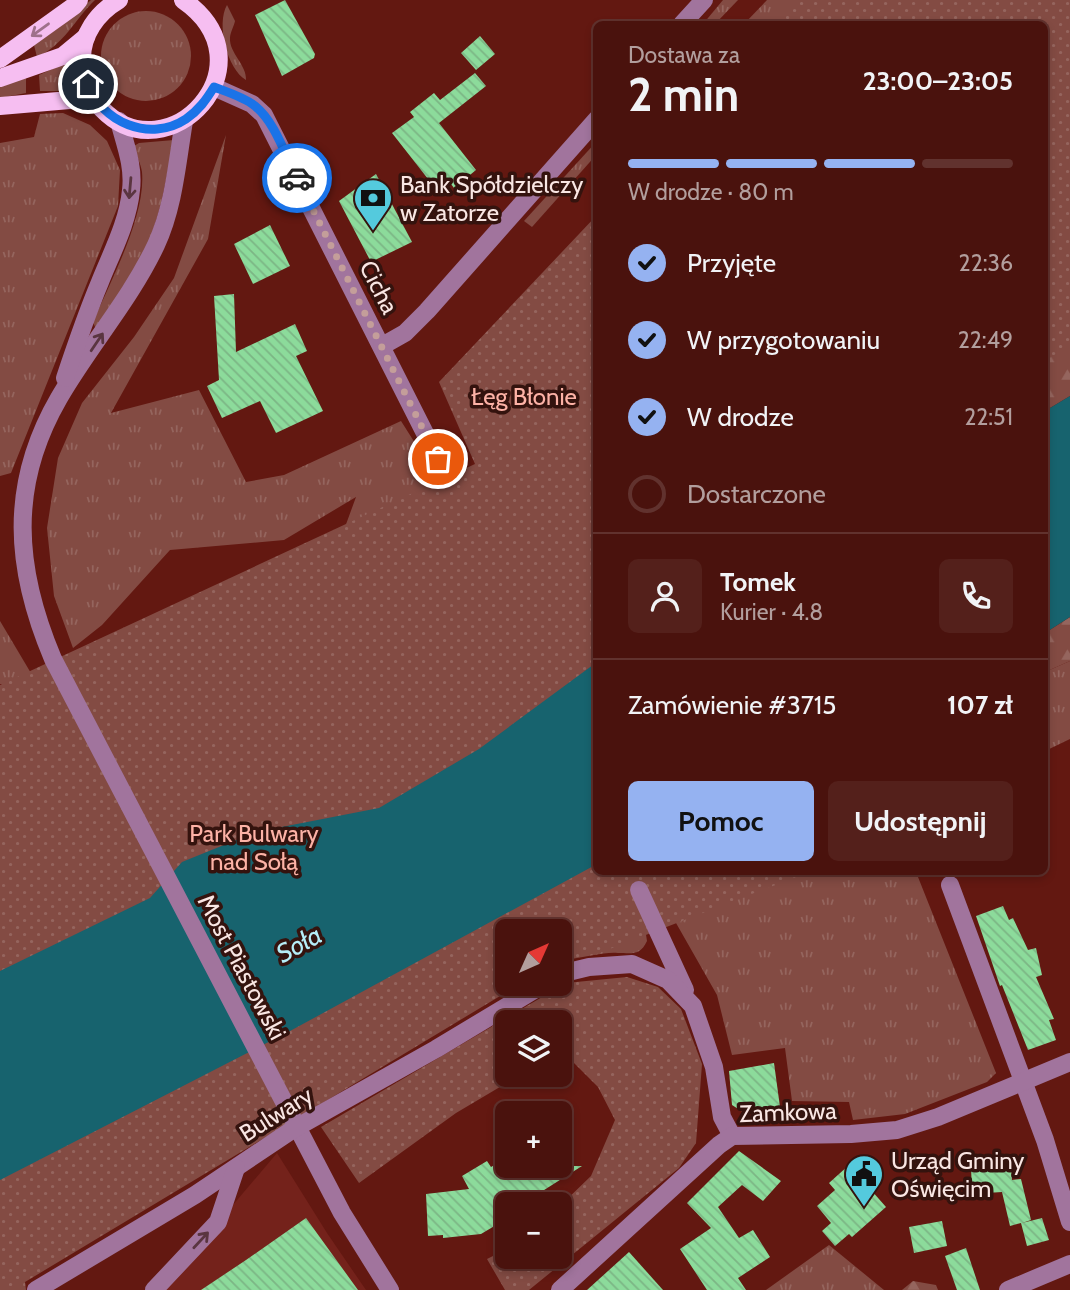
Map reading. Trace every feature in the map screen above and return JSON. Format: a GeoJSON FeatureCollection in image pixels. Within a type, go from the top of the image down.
{"type":"FeatureCollection","features":[{"type":"Feature","properties":{"kind":"main road"},"geometry":{"type":"LineString","coordinates":[[0,59],[79,0]]}},
{"type":"Feature","properties":{"kind":"main road"},"geometry":{"type":"LineString","coordinates":[[119,0],[108,6],[95,20],[86,37],[82,53],[83,70],[93,99],[108,115],[144,129],[164,128],[184,121],[202,106],[214,87],[219,65],[217,43],[195,3]]}},
{"type":"Feature","properties":{"kind":"main road"},"geometry":{"type":"LineString","coordinates":[[0,78],[63,56],[86,37]]}},
{"type":"Feature","properties":{"kind":"main road"},"geometry":{"type":"LineString","coordinates":[[0,106],[93,99]]}},
{"type":"Feature","properties":{"kind":"street"},"geometry":{"type":"LineString","coordinates":[[685,21],[704,0]]}},
{"type":"Feature","properties":{"kind":"street","name":"Cicha"},"geometry":{"type":"LineString","coordinates":[[214,87],[252,104],[264,115],[438,459]]}},
{"type":"Feature","properties":{"kind":"street"},"geometry":{"type":"LineString","coordinates":[[59,398],[82,326],[126,216],[132,188],[130,159],[119,121]]}},
{"type":"Feature","properties":{"kind":"street"},"geometry":{"type":"LineString","coordinates":[[59,398],[136,282],[156,244],[173,195],[184,121]]}},
{"type":"Feature","properties":{"kind":"street"},"geometry":{"type":"LineString","coordinates":[[382,346],[405,333],[427,311],[593,124]]}},
{"type":"Feature","properties":{"kind":"street","name":"Most Piastowski"},"geometry":{"type":"LineString","coordinates":[[59,398],[42,432],[28,473],[22,510],[23,550],[32,604],[53,659],[342,1213],[390,1290]]}},
{"type":"Feature","properties":{"kind":"street"},"geometry":{"type":"LineString","coordinates":[[950,885],[1024,1080],[1070,1222]]}},
{"type":"Feature","properties":{"kind":"street"},"geometry":{"type":"LineString","coordinates":[[639,890],[693,1006],[714,1067],[722,1117],[732,1136]]}},
{"type":"Feature","properties":{"kind":"street"},"geometry":{"type":"LineString","coordinates":[[572,971],[632,964],[668,980],[693,1006]]}},
{"type":"Feature","properties":{"kind":"street","name":"Bulwary"},"geometry":{"type":"LineString","coordinates":[[36,1290],[236,1168],[292,1130],[524,996]]}},
{"type":"Feature","properties":{"kind":"street","name":"Zamkowa"},"geometry":{"type":"LineString","coordinates":[[560,1290],[732,1136],[851,1134],[897,1130],[1070,1062]]}},
{"type":"Feature","properties":{"kind":"street"},"geometry":{"type":"LineString","coordinates":[[154,1290],[219,1222],[236,1168]]}},
{"type":"Feature","properties":{"kind":"street"},"geometry":{"type":"LineString","coordinates":[[1008,1290],[1070,1264]]}},
{"type":"Feature","properties":{"kind":"shaded area"},"geometry":{"type":"Polygon","coordinates":[[[277,1153],[366,1290],[161,1290],[277,1153]]]}},
{"type":"Feature","properties":{"kind":"green space"},"geometry":{"type":"Polygon","coordinates":[[[91,0],[95,0],[62,39],[37,57],[34,45],[91,0]]]}},
{"type":"Feature","properties":{"kind":"green space"},"geometry":{"type":"Polygon","coordinates":[[[723,0],[738,0],[718,21],[706,21],[723,0]]]}},
{"type":"Feature","properties":{"kind":"green space"},"geometry":{"type":"Polygon","coordinates":[[[767,0],[803,0],[782,21],[747,21],[767,0]]]}},
{"type":"Feature","properties":{"kind":"green space"},"geometry":{"type":"Polygon","coordinates":[[[800,0],[1070,0],[1070,345],[1048,359],[1048,21],[780,21],[800,0]]]}},
{"type":"Feature","properties":{"kind":"green space"},"geometry":{"type":"Polygon","coordinates":[[[227,5],[235,21],[230,43],[244,69],[246,80],[233,66],[225,46],[223,23],[227,5]]]}},
{"type":"Feature","properties":{"kind":"green space"},"geometry":{"type":"Polygon","coordinates":[[[146,11],[163,14],[178,24],[188,39],[191,56],[188,73],[178,88],[163,98],[146,101],[129,98],[114,88],[104,73],[101,56],[104,39],[114,24],[129,14],[146,11]]]}},
{"type":"Feature","properties":{"kind":"green space"},"geometry":{"type":"Polygon","coordinates":[[[61,65],[65,66],[69,91],[40,91],[39,75],[61,65]]]}},
{"type":"Feature","properties":{"kind":"green space"},"geometry":{"type":"Polygon","coordinates":[[[26,78],[26,93],[0,98],[0,85],[26,78]]]}},
{"type":"Feature","properties":{"kind":"green space"},"geometry":{"type":"Polygon","coordinates":[[[1070,84],[1070,396],[1048,409],[1048,106],[1070,84]]]}},
{"type":"Feature","properties":{"kind":"green space"},"geometry":{"type":"Polygon","coordinates":[[[63,113],[90,125],[107,141],[120,170],[118,206],[11,473],[0,476],[0,143],[34,137],[40,114],[63,113]]]}},
{"type":"Feature","properties":{"kind":"green space"},"geometry":{"type":"Polygon","coordinates":[[[226,135],[208,239],[111,413],[199,390],[246,482],[284,475],[401,421],[427,462],[536,707],[333,560],[356,497],[284,540],[170,550],[102,625],[73,648],[54,596],[47,528],[58,458],[82,403],[134,337],[174,278],[226,135]]]}},
{"type":"Feature","properties":{"kind":"green space"},"geometry":{"type":"Polygon","coordinates":[[[174,140],[161,204],[147,250],[99,327],[95,327],[93,322],[133,228],[138,208],[142,172],[134,146],[139,143],[174,140]]]}},
{"type":"Feature","properties":{"kind":"green space"},"geometry":{"type":"Polygon","coordinates":[[[593,145],[593,158],[532,227],[524,221],[593,145]]]}},
{"type":"Feature","properties":{"kind":"green space","name":"Park Bulwary nad Sołą"},"geometry":{"type":"Polygon","coordinates":[[[593,219],[593,875],[801,875],[594,955],[572,959],[572,919],[495,919],[495,996],[500,996],[25,1282],[26,1290],[0,1290],[0,685],[475,464],[439,382],[593,219]]]}},
{"type":"Feature","properties":{"kind":"green space"},"geometry":{"type":"Polygon","coordinates":[[[1070,617],[1070,661],[1048,671],[1048,631],[1070,617]]]}},
{"type":"Feature","properties":{"kind":"green space"},"geometry":{"type":"Polygon","coordinates":[[[0,621],[38,685],[0,684],[0,621]]]}},
{"type":"Feature","properties":{"kind":"green space"},"geometry":{"type":"Polygon","coordinates":[[[1070,661],[1070,739],[1048,750],[1048,671],[1070,661]]]}},
{"type":"Feature","properties":{"kind":"green space"},"geometry":{"type":"Polygon","coordinates":[[[649,875],[917,875],[996,1073],[987,1082],[905,1114],[853,1120],[849,1102],[792,1101],[785,1048],[732,1055],[717,995],[649,875]]]}},
{"type":"Feature","properties":{"kind":"green space"},"geometry":{"type":"Polygon","coordinates":[[[644,922],[647,941],[638,951],[594,955],[593,952],[644,922]]]}},
{"type":"Feature","properties":{"kind":"green space"},"geometry":{"type":"Polygon","coordinates":[[[627,977],[658,987],[681,1009],[702,1064],[696,1143],[679,1168],[572,1255],[572,1194],[591,1176],[615,1120],[598,1087],[572,1061],[572,1010],[520,1010],[544,996],[572,996],[572,982],[627,977]]]}},
{"type":"Feature","properties":{"kind":"green space"},"geometry":{"type":"Polygon","coordinates":[[[495,1025],[495,1087],[500,1087],[456,1113],[359,1183],[321,1127],[495,1025]]]}},
{"type":"Feature","properties":{"kind":"green space"},"geometry":{"type":"Polygon","coordinates":[[[829,1245],[884,1290],[766,1290],[829,1245]]]}},
{"type":"Feature","properties":{"kind":"green space"},"geometry":{"type":"Polygon","coordinates":[[[495,1255],[495,1269],[555,1269],[529,1290],[505,1290],[487,1259],[495,1255]]]}},
{"type":"Feature","properties":{"kind":"green space"},"geometry":{"type":"Polygon","coordinates":[[[913,1281],[936,1285],[938,1290],[902,1290],[913,1281]]]}},
{"type":"Feature","properties":{"kind":"water"},"geometry":{"type":"Polygon","coordinates":[[[1070,396],[1070,617],[1048,631],[1048,409],[1070,396]]]}},
{"type":"Feature","properties":{"kind":"water","name":"Soła"},"geometry":{"type":"Polygon","coordinates":[[[593,665],[593,866],[290,1031],[0,1180],[0,971],[150,898],[182,862],[256,832],[379,808],[479,749],[593,665]]]}},
{"type":"Feature","properties":{"kind":"building"},"geometry":{"type":"Polygon","coordinates":[[[285,0],[315,54],[314,58],[282,76],[255,15],[285,0]]]}},
{"type":"Feature","properties":{"kind":"building"},"geometry":{"type":"Polygon","coordinates":[[[480,36],[495,54],[476,70],[461,53],[480,36]]]}},
{"type":"Feature","properties":{"kind":"building"},"geometry":{"type":"Polygon","coordinates":[[[475,73],[486,86],[439,123],[476,170],[454,188],[451,184],[439,193],[392,133],[414,117],[410,112],[434,93],[440,100],[475,73]]]}},
{"type":"Feature","properties":{"kind":"building"},"geometry":{"type":"Polygon","coordinates":[[[376,174],[412,242],[371,262],[339,201],[376,174]]]}},
{"type":"Feature","properties":{"kind":"building"},"geometry":{"type":"Polygon","coordinates":[[[270,225],[290,266],[253,284],[234,244],[270,225]]]}},
{"type":"Feature","properties":{"kind":"building"},"geometry":{"type":"Polygon","coordinates":[[[234,294],[236,352],[295,324],[307,351],[296,356],[323,411],[276,433],[260,401],[222,418],[207,386],[219,380],[214,296],[234,294]]]}},
{"type":"Feature","properties":{"kind":"building"},"geometry":{"type":"Polygon","coordinates":[[[1003,906],[1009,920],[1013,918],[1028,950],[1036,948],[1042,975],[1036,977],[1054,1019],[1049,1020],[1056,1040],[1028,1050],[1002,985],[1000,986],[976,916],[1003,906]]]}},
{"type":"Feature","properties":{"kind":"building"},"geometry":{"type":"Polygon","coordinates":[[[774,1063],[780,1107],[743,1112],[732,1105],[729,1071],[774,1063]]]}},
{"type":"Feature","properties":{"kind":"building"},"geometry":{"type":"Polygon","coordinates":[[[739,1151],[781,1181],[763,1201],[742,1185],[718,1207],[739,1238],[753,1230],[770,1257],[738,1278],[746,1290],[707,1290],[680,1249],[711,1228],[687,1203],[739,1151]]]}},
{"type":"Feature","properties":{"kind":"building"},"geometry":{"type":"Polygon","coordinates":[[[487,1161],[491,1167],[495,1165],[495,1178],[563,1178],[541,1192],[495,1192],[495,1226],[481,1234],[443,1238],[443,1235],[428,1236],[426,1194],[469,1189],[462,1176],[487,1161]]]}},
{"type":"Feature","properties":{"kind":"building"},"geometry":{"type":"Polygon","coordinates":[[[1011,1164],[1012,1180],[1021,1179],[1031,1220],[1022,1223],[1042,1218],[1049,1240],[1027,1246],[1021,1223],[1010,1226],[1002,1192],[972,1194],[971,1166],[1011,1164]]]}},
{"type":"Feature","properties":{"kind":"building"},"geometry":{"type":"Polygon","coordinates":[[[849,1165],[886,1207],[852,1237],[849,1234],[835,1246],[822,1231],[831,1223],[817,1206],[835,1190],[829,1183],[849,1165]]]}},
{"type":"Feature","properties":{"kind":"building"},"geometry":{"type":"Polygon","coordinates":[[[572,1166],[582,1166],[572,1172],[572,1166]]]}},
{"type":"Feature","properties":{"kind":"building"},"geometry":{"type":"Polygon","coordinates":[[[306,1218],[358,1290],[201,1290],[246,1260],[306,1218]]]}},
{"type":"Feature","properties":{"kind":"building"},"geometry":{"type":"Polygon","coordinates":[[[942,1221],[947,1246],[914,1253],[909,1227],[942,1221]]]}},
{"type":"Feature","properties":{"kind":"building"},"geometry":{"type":"Polygon","coordinates":[[[966,1248],[980,1290],[957,1290],[945,1256],[966,1248]]]}},
{"type":"Feature","properties":{"kind":"building"},"geometry":{"type":"Polygon","coordinates":[[[629,1252],[663,1290],[587,1290],[629,1252]]]}},
{"type":"Feature","properties":{"kind":"way so far"},"geometry":{"type":"LineString","coordinates":[[297,178],[438,459]]}},
{"type":"Feature","properties":{"kind":"place","name":"Bank Spółdzielczy w Zatorze"},"geometry":{"type":"Point","coordinates":[373,232]}},
{"type":"Feature","properties":{"kind":"place","name":"Urząd Gminy Oświęcim"},"geometry":{"type":"Point","coordinates":[864,1208]}},
{"type":"Feature","properties":{"kind":"route"},"geometry":{"type":"LineString","coordinates":[[88,84],[93,99],[108,115],[144,129],[164,128],[184,121],[202,106],[214,87],[252,104],[264,115],[297,178]]}},
{"type":"Feature","properties":{"kind":"park label","name":"Łęg Błonie"},"geometry":{"type":"Point","coordinates":[524,396]}}]}
